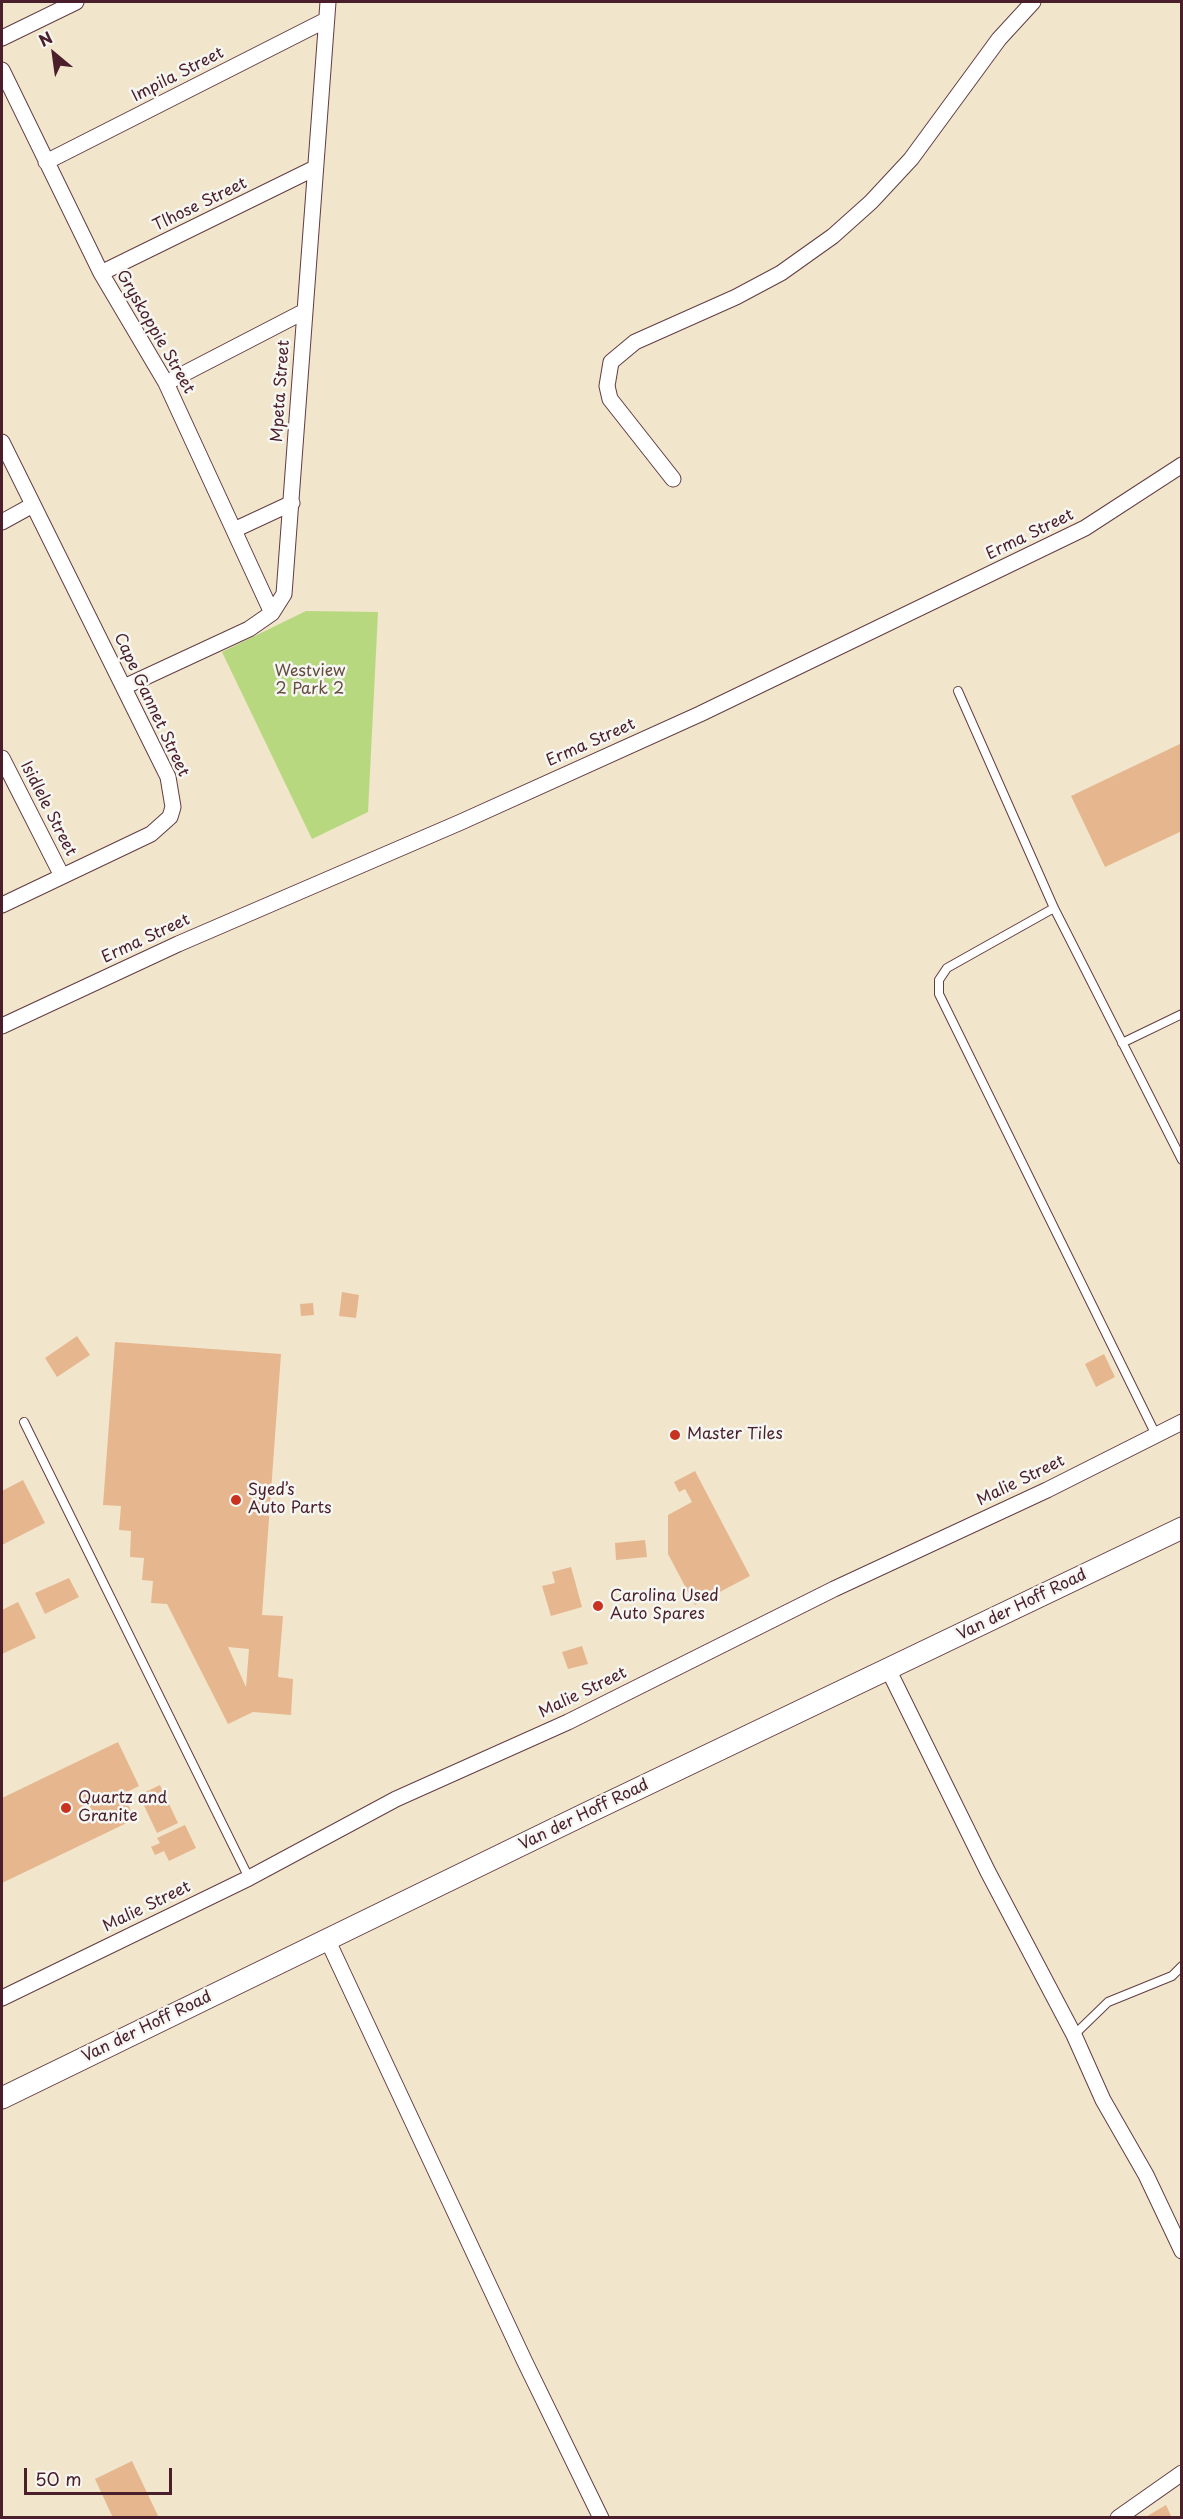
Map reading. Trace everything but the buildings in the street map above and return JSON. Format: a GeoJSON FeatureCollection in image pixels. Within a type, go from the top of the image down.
{"type":"FeatureCollection","features":[{"type":"Feature","properties":{"kind":"main road","name":"Van der Hoff Road"},"geometry":{"type":"LineString","coordinates":[[2,2098],[1177,1531]]}},
{"type":"Feature","properties":{"kind":"street"},"geometry":{"type":"LineString","coordinates":[[2,38],[76,2]]}},
{"type":"Feature","properties":{"kind":"street","name":"Mpeta Street"},"geometry":{"type":"LineString","coordinates":[[272,614],[279,606],[284,594],[328,2]]}},
{"type":"Feature","properties":{"kind":"street"},"geometry":{"type":"LineString","coordinates":[[673,479],[610,399],[607,386],[611,362],[635,342],[736,297],[781,273],[833,236],[871,202],[911,159],[999,39],[1033,2]]}},
{"type":"Feature","properties":{"kind":"street","name":"Impila Street"},"geometry":{"type":"LineString","coordinates":[[46,162],[326,20]]}},
{"type":"Feature","properties":{"kind":"street","name":"Gryskoppie Street"},"geometry":{"type":"LineString","coordinates":[[2,70],[100,273],[166,383],[272,614]]}},
{"type":"Feature","properties":{"kind":"street","name":"Tlhose Street"},"geometry":{"type":"LineString","coordinates":[[100,273],[315,168]]}},
{"type":"Feature","properties":{"kind":"street"},"geometry":{"type":"LineString","coordinates":[[166,383],[305,311]]}},
{"type":"Feature","properties":{"kind":"street","name":"Cape Gannet Street"},"geometry":{"type":"LineString","coordinates":[[2,442],[31,506],[168,777],[173,807],[170,817],[151,834],[2,905]]}},
{"type":"Feature","properties":{"kind":"street","name":"Erma Street"},"geometry":{"type":"LineString","coordinates":[[2,1026],[178,944],[461,822],[700,714],[1086,528],[1182,465]]}},
{"type":"Feature","properties":{"kind":"street"},"geometry":{"type":"LineString","coordinates":[[234,530],[292,503]]}},
{"type":"Feature","properties":{"kind":"street"},"geometry":{"type":"LineString","coordinates":[[2,522],[31,506]]}},
{"type":"Feature","properties":{"kind":"street"},"geometry":{"type":"LineString","coordinates":[[124,687],[249,629],[272,614]]}},
{"type":"Feature","properties":{"kind":"street","name":"Isidlele Street"},"geometry":{"type":"LineString","coordinates":[[2,758],[62,876]]}},
{"type":"Feature","properties":{"kind":"street","name":"Malie Street"},"geometry":{"type":"LineString","coordinates":[[2,1998],[249,1878],[396,1799],[568,1722],[834,1589],[1047,1490],[1182,1422]]}},
{"type":"Feature","properties":{"kind":"street"},"geometry":{"type":"LineString","coordinates":[[888,1669],[988,1872],[1074,2035],[1103,2100],[1146,2175],[1182,2251]]}},
{"type":"Feature","properties":{"kind":"street"},"geometry":{"type":"LineString","coordinates":[[327,1940],[524,2360],[601,2517]]}},
{"type":"Feature","properties":{"kind":"street"},"geometry":{"type":"LineString","coordinates":[[1118,2517],[1182,2473]]}},
{"type":"Feature","properties":{"kind":"lane"},"geometry":{"type":"LineString","coordinates":[[958,691],[1054,908],[1182,1160]]}},
{"type":"Feature","properties":{"kind":"lane"},"geometry":{"type":"LineString","coordinates":[[1054,908],[947,968],[939,980],[939,994],[1156,1435]]}},
{"type":"Feature","properties":{"kind":"lane"},"geometry":{"type":"LineString","coordinates":[[1122,1043],[1182,1014]]}},
{"type":"Feature","properties":{"kind":"lane"},"geometry":{"type":"LineString","coordinates":[[24,1422],[249,1878]]}},
{"type":"Feature","properties":{"kind":"lane"},"geometry":{"type":"LineString","coordinates":[[1074,2035],[1108,2002],[1172,1976],[1182,1966]]}},
{"type":"Feature","properties":{"kind":"green space","name":"Westview 2 Park 2"},"geometry":{"type":"Polygon","coordinates":[[[306,611],[378,612],[368,812],[312,839],[222,652],[306,611]]]}},
{"type":"Feature","properties":{"kind":"place","name":"Master Tiles"},"geometry":{"type":"Point","coordinates":[675,1435]}},
{"type":"Feature","properties":{"kind":"place","name":"Syed’s Auto Parts"},"geometry":{"type":"Point","coordinates":[236,1500]}},
{"type":"Feature","properties":{"kind":"place","name":"Carolina Used Auto Spares"},"geometry":{"type":"Point","coordinates":[598,1606]}},
{"type":"Feature","properties":{"kind":"place","name":"Quartz and Granite"},"geometry":{"type":"Point","coordinates":[66,1808]}}]}
